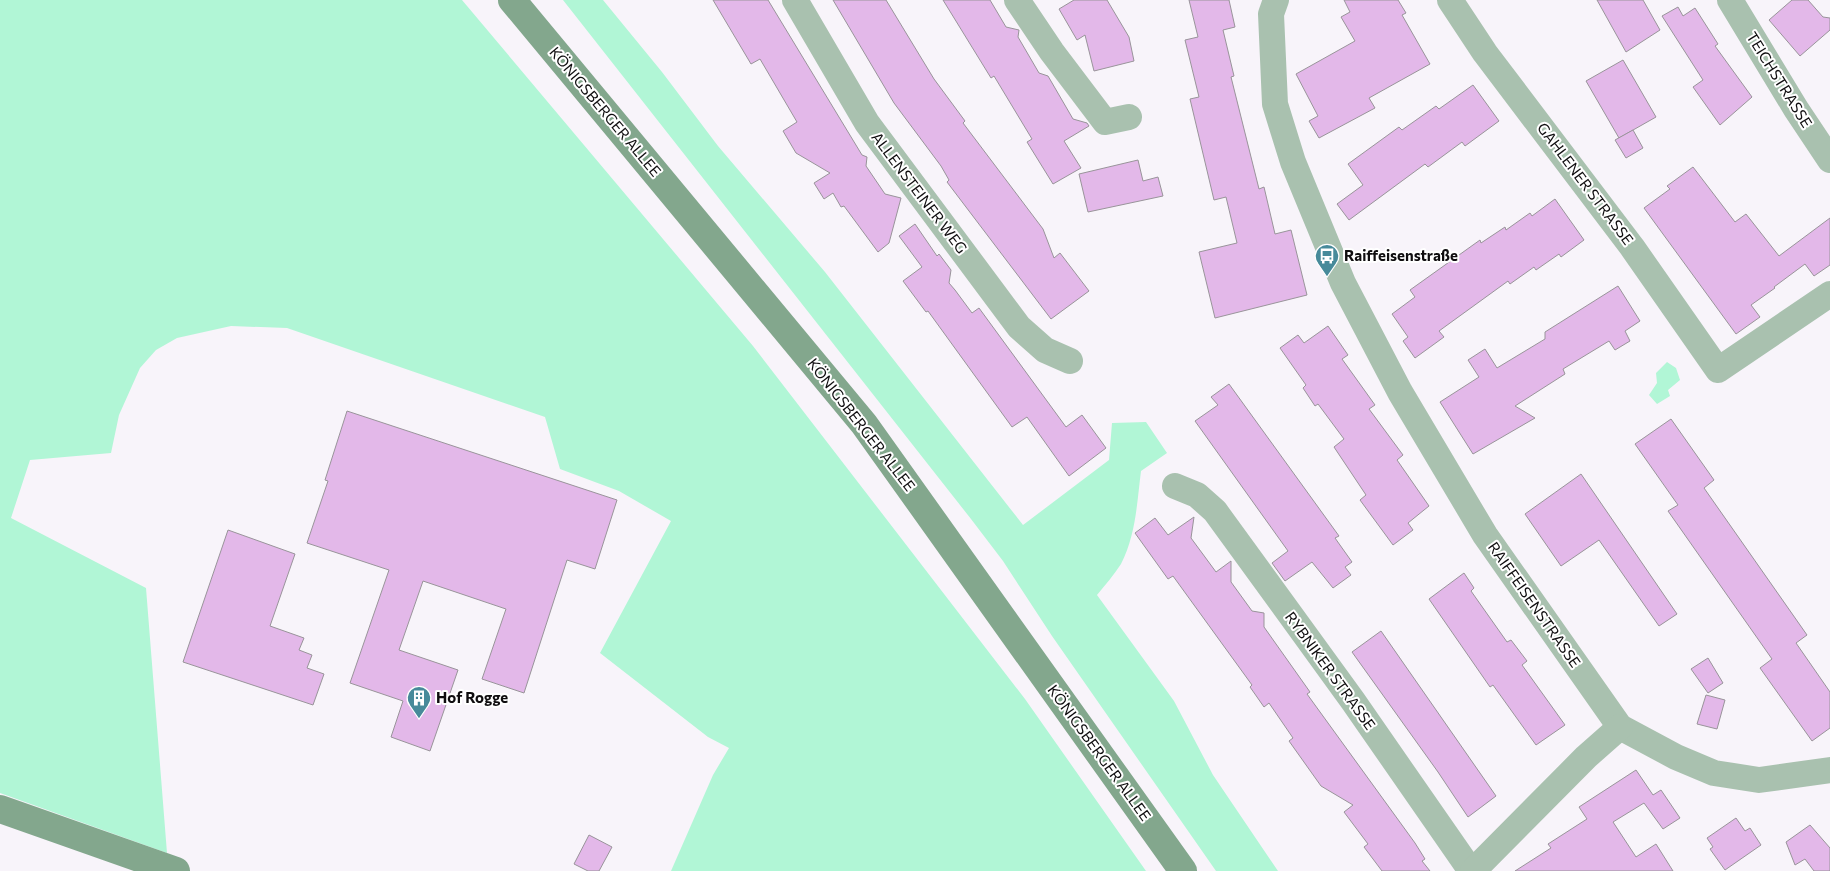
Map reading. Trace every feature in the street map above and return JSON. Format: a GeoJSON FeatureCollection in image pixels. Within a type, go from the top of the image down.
{"type":"FeatureCollection","features":[{"type":"Feature","properties":{"kind":"main road","name":"KÖNIGSBERGER ALLEE"},"geometry":{"type":"LineString","coordinates":[[512,0],[864,424],[1183,871]]}},
{"type":"Feature","properties":{"kind":"main road"},"geometry":{"type":"LineString","coordinates":[[0,809],[176,871]]}},
{"type":"Feature","properties":{"kind":"street","name":"ALLENSTEINER WEG"},"geometry":{"type":"LineString","coordinates":[[794,0],[867,123],[1019,326],[1045,350],[1070,361]]}},
{"type":"Feature","properties":{"kind":"street"},"geometry":{"type":"LineString","coordinates":[[1017,0],[1052,52],[1105,122],[1130,117]]}},
{"type":"Feature","properties":{"kind":"street","name":"RAIFFEISENSTRASSE"},"geometry":{"type":"LineString","coordinates":[[1276,0],[1272,14],[1275,104],[1293,162],[1343,283],[1400,392],[1485,535],[1620,727],[1676,757],[1714,773],[1759,780],[1830,770]]}},
{"type":"Feature","properties":{"kind":"street","name":"GAHLENER STRASSE"},"geometry":{"type":"LineString","coordinates":[[1450,0],[1485,53],[1632,246],[1718,370],[1830,294]]}},
{"type":"Feature","properties":{"kind":"street","name":"TEICHSTRASSE"},"geometry":{"type":"LineString","coordinates":[[1730,0],[1796,109],[1830,160]]}},
{"type":"Feature","properties":{"kind":"street","name":"RYBNIKER STRASSE"},"geometry":{"type":"LineString","coordinates":[[1175,486],[1197,495],[1215,511],[1353,701],[1472,871],[1586,757],[1620,727]]}},
{"type":"Feature","properties":{"kind":"green space"},"geometry":{"type":"Polygon","coordinates":[[[0,0],[462,0],[753,346],[1025,699],[1146,871],[671,871],[713,775],[729,748],[708,737],[600,653],[671,521],[619,491],[560,469],[545,417],[287,328],[231,326],[177,338],[156,350],[140,368],[119,415],[111,453],[30,460],[11,518],[146,588],[167,853],[0,793],[0,0]]]}},
{"type":"Feature","properties":{"kind":"green space"},"geometry":{"type":"Polygon","coordinates":[[[563,0],[603,0],[662,72],[718,146],[825,272],[1023,525],[1109,460],[1112,423],[1146,422],[1167,453],[1141,471],[1130,542],[1121,564],[1097,595],[1174,701],[1213,775],[1278,871],[1216,871],[1052,636],[1003,561],[563,0]]]}},
{"type":"Feature","properties":{"kind":"green space"},"geometry":{"type":"Polygon","coordinates":[[[1667,362],[1676,368],[1680,380],[1668,390],[1670,396],[1657,404],[1649,395],[1657,383],[1656,373],[1667,362]]]}},
{"type":"Feature","properties":{"kind":"building"},"geometry":{"type":"Polygon","coordinates":[[[713,0],[768,0],[862,155],[867,157],[866,166],[885,194],[901,198],[889,243],[878,252],[844,206],[841,207],[833,193],[824,199],[814,183],[830,173],[796,153],[783,131],[797,122],[760,59],[751,64],[713,0]]]}},
{"type":"Feature","properties":{"kind":"building"},"geometry":{"type":"Polygon","coordinates":[[[833,0],[886,0],[934,79],[965,121],[963,123],[1043,229],[1054,258],[1060,253],[1089,291],[1051,319],[947,182],[949,180],[941,166],[894,103],[833,0]]]}},
{"type":"Feature","properties":{"kind":"building"},"geometry":{"type":"Polygon","coordinates":[[[943,0],[990,0],[1006,27],[1019,30],[1018,37],[1039,73],[1048,76],[1073,119],[1087,123],[1089,126],[1064,141],[1081,168],[1053,184],[1027,142],[1032,139],[994,76],[991,78],[943,0]]]}},
{"type":"Feature","properties":{"kind":"building"},"geometry":{"type":"Polygon","coordinates":[[[1074,0],[1107,0],[1129,37],[1134,61],[1094,71],[1085,35],[1077,40],[1059,9],[1074,0]]]}},
{"type":"Feature","properties":{"kind":"building"},"geometry":{"type":"Polygon","coordinates":[[[1189,0],[1229,0],[1235,27],[1223,30],[1234,76],[1231,77],[1259,189],[1264,187],[1275,234],[1291,230],[1307,295],[1215,318],[1199,252],[1237,243],[1226,197],[1214,200],[1190,99],[1199,97],[1185,40],[1198,37],[1189,0]]]}},
{"type":"Feature","properties":{"kind":"building"},"geometry":{"type":"Polygon","coordinates":[[[1344,0],[1398,0],[1406,13],[1402,15],[1430,64],[1369,98],[1375,108],[1319,138],[1309,121],[1318,116],[1296,74],[1355,41],[1341,17],[1350,12],[1344,0]]]}},
{"type":"Feature","properties":{"kind":"building"},"geometry":{"type":"Polygon","coordinates":[[[1597,0],[1643,0],[1660,30],[1626,52],[1597,0]]]}},
{"type":"Feature","properties":{"kind":"building"},"geometry":{"type":"Polygon","coordinates":[[[1792,0],[1808,0],[1823,17],[1830,18],[1830,30],[1800,56],[1769,20],[1792,0]]]}},
{"type":"Feature","properties":{"kind":"building"},"geometry":{"type":"Polygon","coordinates":[[[1678,7],[1683,16],[1695,8],[1718,44],[1715,46],[1752,97],[1720,125],[1693,87],[1703,80],[1662,16],[1678,7]]]}},
{"type":"Feature","properties":{"kind":"building"},"geometry":{"type":"Polygon","coordinates":[[[1623,60],[1656,117],[1619,138],[1586,81],[1623,60]]]}},
{"type":"Feature","properties":{"kind":"building"},"geometry":{"type":"Polygon","coordinates":[[[1473,85],[1499,121],[1465,146],[1462,142],[1428,167],[1425,164],[1349,220],[1337,204],[1363,185],[1348,164],[1399,127],[1402,130],[1436,106],[1439,109],[1473,85]]]}},
{"type":"Feature","properties":{"kind":"building"},"geometry":{"type":"Polygon","coordinates":[[[1633,130],[1643,148],[1626,158],[1615,140],[1633,130]]]}},
{"type":"Feature","properties":{"kind":"building"},"geometry":{"type":"Polygon","coordinates":[[[1138,160],[1143,181],[1158,177],[1163,196],[1088,212],[1079,174],[1138,160]]]}},
{"type":"Feature","properties":{"kind":"building"},"geometry":{"type":"Polygon","coordinates":[[[1693,167],[1735,222],[1746,214],[1779,256],[1830,218],[1830,265],[1814,276],[1805,264],[1751,305],[1760,317],[1736,334],[1644,208],[1670,189],[1667,186],[1693,167]]]}},
{"type":"Feature","properties":{"kind":"building"},"geometry":{"type":"Polygon","coordinates":[[[1555,199],[1584,240],[1561,257],[1559,254],[1536,270],[1534,267],[1510,284],[1508,281],[1439,331],[1444,337],[1415,358],[1403,341],[1408,337],[1392,314],[1415,297],[1410,290],[1480,240],[1481,243],[1505,227],[1506,230],[1530,213],[1532,216],[1555,199]]]}},
{"type":"Feature","properties":{"kind":"building"},"geometry":{"type":"Polygon","coordinates":[[[915,224],[937,256],[939,254],[951,270],[949,283],[972,313],[979,308],[1066,427],[1082,415],[1106,448],[1069,476],[1027,417],[1012,427],[928,311],[926,312],[903,281],[922,267],[899,236],[915,224]]]}},
{"type":"Feature","properties":{"kind":"building"},"geometry":{"type":"Polygon","coordinates":[[[1618,286],[1640,321],[1625,331],[1630,341],[1615,350],[1609,341],[1563,369],[1565,374],[1515,406],[1535,418],[1473,454],[1440,402],[1479,377],[1468,360],[1485,349],[1497,368],[1545,339],[1545,332],[1618,286]]]}},
{"type":"Feature","properties":{"kind":"building"},"geometry":{"type":"Polygon","coordinates":[[[1328,326],[1348,355],[1342,359],[1375,405],[1369,409],[1403,455],[1397,460],[1429,506],[1408,523],[1413,530],[1393,545],[1360,500],[1366,495],[1334,447],[1344,439],[1318,404],[1315,406],[1303,388],[1306,385],[1280,348],[1298,335],[1304,343],[1328,326]]]}},
{"type":"Feature","properties":{"kind":"building"},"geometry":{"type":"Polygon","coordinates":[[[1229,384],[1339,536],[1335,538],[1352,562],[1345,567],[1351,575],[1333,588],[1312,562],[1285,581],[1272,563],[1288,551],[1195,421],[1218,405],[1211,397],[1229,384]]]}},
{"type":"Feature","properties":{"kind":"building"},"geometry":{"type":"Polygon","coordinates":[[[347,411],[617,500],[595,569],[567,560],[524,693],[482,679],[506,609],[423,581],[399,650],[458,670],[430,751],[391,737],[403,701],[350,683],[389,570],[307,543],[328,481],[325,480],[347,411]]]}},
{"type":"Feature","properties":{"kind":"building"},"geometry":{"type":"Polygon","coordinates":[[[1671,419],[1714,480],[1704,488],[1807,635],[1796,643],[1830,692],[1830,728],[1812,741],[1760,668],[1772,659],[1668,511],[1678,505],[1635,444],[1671,419]]]}},
{"type":"Feature","properties":{"kind":"building"},"geometry":{"type":"Polygon","coordinates":[[[1581,474],[1677,614],[1659,626],[1599,540],[1561,566],[1525,514],[1581,474]]]}},
{"type":"Feature","properties":{"kind":"building"},"geometry":{"type":"Polygon","coordinates":[[[1194,517],[1191,538],[1216,572],[1231,561],[1231,582],[1252,611],[1264,613],[1264,627],[1310,692],[1307,694],[1415,843],[1425,859],[1422,861],[1430,871],[1382,871],[1364,847],[1368,844],[1344,812],[1353,805],[1321,786],[1289,741],[1293,738],[1269,703],[1264,707],[1250,687],[1252,685],[1173,576],[1168,579],[1135,533],[1155,518],[1168,535],[1194,517]]]}},
{"type":"Feature","properties":{"kind":"building"},"geometry":{"type":"Polygon","coordinates":[[[228,530],[295,554],[270,626],[304,638],[299,650],[312,655],[307,668],[324,674],[313,705],[183,662],[228,530]]]}},
{"type":"Feature","properties":{"kind":"building"},"geometry":{"type":"Polygon","coordinates":[[[1464,573],[1474,588],[1471,591],[1507,642],[1511,640],[1527,661],[1522,665],[1565,725],[1536,745],[1493,685],[1490,687],[1429,599],[1464,573]]]}},
{"type":"Feature","properties":{"kind":"building"},"geometry":{"type":"Polygon","coordinates":[[[1381,631],[1496,796],[1468,817],[1352,652],[1381,631]]]}},
{"type":"Feature","properties":{"kind":"building"},"geometry":{"type":"Polygon","coordinates":[[[1708,658],[1723,683],[1708,693],[1691,669],[1708,658]]]}},
{"type":"Feature","properties":{"kind":"building"},"geometry":{"type":"Polygon","coordinates":[[[1706,695],[1725,700],[1717,729],[1697,724],[1706,695]]]}},
{"type":"Feature","properties":{"kind":"building"},"geometry":{"type":"Polygon","coordinates":[[[1636,770],[1653,795],[1661,790],[1680,818],[1663,829],[1644,803],[1613,822],[1636,857],[1656,844],[1673,871],[1515,871],[1551,848],[1548,844],[1587,819],[1579,807],[1636,770]]]}},
{"type":"Feature","properties":{"kind":"building"},"geometry":{"type":"Polygon","coordinates":[[[1736,818],[1745,831],[1750,828],[1761,845],[1725,870],[1710,849],[1713,847],[1707,838],[1736,818]]]}},
{"type":"Feature","properties":{"kind":"building"},"geometry":{"type":"Polygon","coordinates":[[[1810,825],[1830,848],[1830,871],[1814,871],[1805,859],[1795,865],[1786,842],[1810,825]]]}},
{"type":"Feature","properties":{"kind":"building"},"geometry":{"type":"Polygon","coordinates":[[[589,835],[612,847],[599,871],[588,871],[574,864],[589,835]]]}},
{"type":"Feature","properties":{"kind":"place","name":"Raiffeisenstraße"},"geometry":{"type":"Point","coordinates":[1327,277]}},
{"type":"Feature","properties":{"kind":"place","name":"Hof Rogge"},"geometry":{"type":"Point","coordinates":[419,719]}}]}
